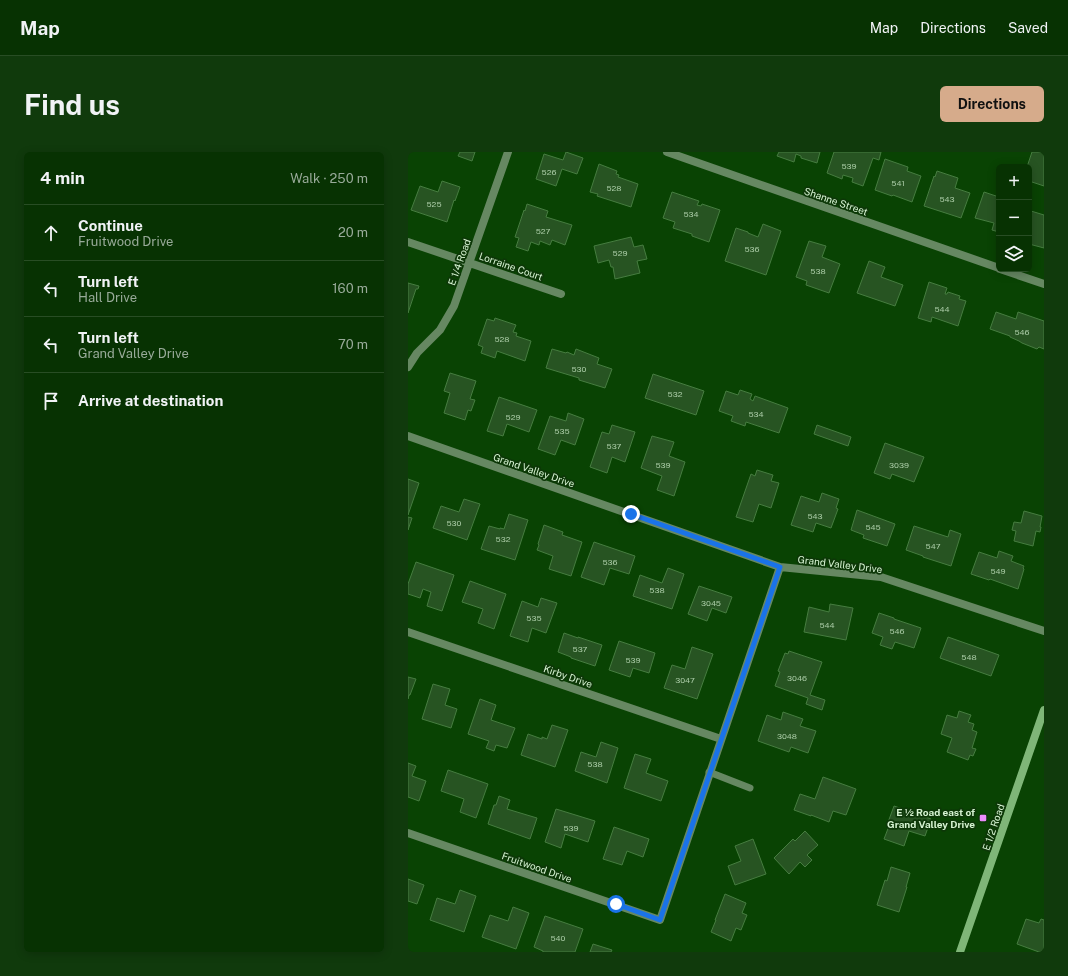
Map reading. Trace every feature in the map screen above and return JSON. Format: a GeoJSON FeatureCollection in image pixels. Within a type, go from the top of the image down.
{"type":"FeatureCollection","features":[{"type":"Feature","properties":{"kind":"main road","name":"E 1/2 Road"},"geometry":{"type":"LineString","coordinates":[[960,952],[1044,710]]}},
{"type":"Feature","properties":{"kind":"street","name":"E 1/4 Road"},"geometry":{"type":"LineString","coordinates":[[408,367],[417,353],[440,330],[454,306],[508,152]]}},
{"type":"Feature","properties":{"kind":"street","name":"Shanne Street"},"geometry":{"type":"LineString","coordinates":[[667,152],[996,268]]}},
{"type":"Feature","properties":{"kind":"street","name":"Lorraine Court"},"geometry":{"type":"LineString","coordinates":[[408,242],[561,294]]}},
{"type":"Feature","properties":{"kind":"street","name":"Shanne Street"},"geometry":{"type":"LineString","coordinates":[[1009,272],[1044,284]]}},
{"type":"Feature","properties":{"kind":"street","name":"Grand Valley Drive"},"geometry":{"type":"LineString","coordinates":[[408,436],[780,567],[881,577],[1044,631]]}},
{"type":"Feature","properties":{"kind":"street"},"geometry":{"type":"LineString","coordinates":[[709,772],[780,567]]}},
{"type":"Feature","properties":{"kind":"street","name":"Kirby Drive"},"geometry":{"type":"LineString","coordinates":[[408,632],[721,739]]}},
{"type":"Feature","properties":{"kind":"street","name":"Fruitwood Drive"},"geometry":{"type":"LineString","coordinates":[[408,833],[660,920],[709,772]]}},
{"type":"Feature","properties":{"kind":"lane"},"geometry":{"type":"LineString","coordinates":[[709,772],[750,788]]}},
{"type":"Feature","properties":{"kind":"building"},"geometry":{"type":"Polygon","coordinates":[[[460,152],[475,152],[472,161],[458,156],[460,152]]]}},
{"type":"Feature","properties":{"kind":"building"},"geometry":{"type":"Polygon","coordinates":[[[566,152],[583,158],[577,174],[562,169],[556,186],[536,179],[544,154],[563,160],[566,152]]]}},
{"type":"Feature","properties":{"kind":"building"},"geometry":{"type":"Polygon","coordinates":[[[779,152],[820,152],[817,163],[801,158],[801,156],[796,154],[794,162],[777,156],[779,152]]]}},
{"type":"Feature","properties":{"kind":"building"},"geometry":{"type":"Polygon","coordinates":[[[834,152],[881,152],[879,160],[873,158],[863,186],[852,182],[853,178],[843,175],[842,179],[827,173],[834,152]]]}},
{"type":"Feature","properties":{"kind":"building"},"geometry":{"type":"Polygon","coordinates":[[[1032,152],[1044,152],[1044,186],[1032,182],[1032,164],[1028,164],[1032,152]]]}},
{"type":"Feature","properties":{"kind":"building"},"geometry":{"type":"Polygon","coordinates":[[[885,159],[908,167],[907,171],[921,176],[912,202],[875,190],[885,159]]]}},
{"type":"Feature","properties":{"kind":"building"},"geometry":{"type":"Polygon","coordinates":[[[599,164],[617,171],[616,174],[619,175],[618,177],[638,184],[631,207],[597,196],[598,194],[590,192],[599,164]]]}},
{"type":"Feature","properties":{"kind":"building"},"geometry":{"type":"Polygon","coordinates":[[[937,171],[958,178],[955,188],[970,193],[961,218],[924,206],[937,171]]]}},
{"type":"Feature","properties":{"kind":"building"},"geometry":{"type":"Polygon","coordinates":[[[442,181],[460,187],[447,222],[411,210],[420,186],[438,192],[442,181]]]}},
{"type":"Feature","properties":{"kind":"building"},"geometry":{"type":"Polygon","coordinates":[[[672,192],[699,201],[697,205],[701,206],[702,204],[720,210],[709,242],[692,236],[692,234],[673,228],[675,222],[663,218],[672,192]]]}},
{"type":"Feature","properties":{"kind":"building"},"geometry":{"type":"Polygon","coordinates":[[[984,192],[996,196],[996,231],[992,230],[994,223],[975,218],[984,192]]]}},
{"type":"Feature","properties":{"kind":"building"},"geometry":{"type":"Polygon","coordinates":[[[527,204],[548,211],[546,217],[572,225],[565,245],[552,240],[550,245],[540,241],[539,245],[531,242],[528,251],[516,247],[519,238],[515,237],[527,204]]]}},
{"type":"Feature","properties":{"kind":"building"},"geometry":{"type":"Polygon","coordinates":[[[1032,211],[1044,215],[1044,248],[1032,245],[1032,211]]]}},
{"type":"Feature","properties":{"kind":"building"},"geometry":{"type":"Polygon","coordinates":[[[763,224],[781,231],[766,275],[725,261],[736,228],[758,237],[763,224]]]}},
{"type":"Feature","properties":{"kind":"building"},"geometry":{"type":"Polygon","coordinates":[[[631,237],[634,247],[643,245],[647,259],[637,261],[640,273],[615,279],[613,267],[611,267],[609,260],[598,263],[594,246],[631,237]]]}},
{"type":"Feature","properties":{"kind":"building"},"geometry":{"type":"Polygon","coordinates":[[[809,241],[826,246],[822,257],[840,264],[829,293],[806,285],[807,281],[796,277],[809,241]]]}},
{"type":"Feature","properties":{"kind":"building"},"geometry":{"type":"Polygon","coordinates":[[[869,261],[885,267],[881,277],[903,285],[895,306],[857,293],[869,261]]]}},
{"type":"Feature","properties":{"kind":"building"},"geometry":{"type":"Polygon","coordinates":[[[929,282],[947,288],[945,294],[948,292],[960,296],[959,299],[966,301],[958,326],[932,317],[931,322],[918,318],[929,282]]]}},
{"type":"Feature","properties":{"kind":"building"},"geometry":{"type":"Polygon","coordinates":[[[408,283],[419,286],[418,289],[416,289],[408,313],[408,283]]]}},
{"type":"Feature","properties":{"kind":"building"},"geometry":{"type":"Polygon","coordinates":[[[996,312],[1016,319],[1018,312],[1044,321],[1044,349],[1039,347],[1037,349],[1010,336],[990,329],[996,312]]]}},
{"type":"Feature","properties":{"kind":"building"},"geometry":{"type":"Polygon","coordinates":[[[495,318],[516,325],[513,332],[517,333],[516,336],[531,341],[525,361],[497,351],[495,358],[481,353],[483,347],[478,345],[487,319],[494,321],[495,318]]]}},
{"type":"Feature","properties":{"kind":"building"},"geometry":{"type":"Polygon","coordinates":[[[552,349],[574,355],[576,349],[599,358],[597,364],[612,369],[605,388],[546,368],[552,349]]]}},
{"type":"Feature","properties":{"kind":"building"},"geometry":{"type":"Polygon","coordinates":[[[450,373],[476,381],[470,399],[475,400],[471,411],[468,410],[465,420],[444,413],[450,393],[444,391],[450,373]]]}},
{"type":"Feature","properties":{"kind":"building"},"geometry":{"type":"Polygon","coordinates":[[[653,374],[704,391],[696,415],[645,398],[653,374]]]}},
{"type":"Feature","properties":{"kind":"building"},"geometry":{"type":"Polygon","coordinates":[[[740,390],[752,394],[750,399],[753,401],[755,396],[788,408],[779,433],[746,422],[745,426],[731,421],[733,416],[719,411],[726,391],[738,395],[740,390]]]}},
{"type":"Feature","properties":{"kind":"building"},"geometry":{"type":"Polygon","coordinates":[[[499,397],[537,410],[529,432],[507,424],[503,436],[487,431],[499,397]]]}},
{"type":"Feature","properties":{"kind":"building"},"geometry":{"type":"Polygon","coordinates":[[[568,413],[584,419],[575,445],[561,440],[555,455],[538,449],[550,416],[566,421],[568,413]]]}},
{"type":"Feature","properties":{"kind":"building"},"geometry":{"type":"Polygon","coordinates":[[[612,425],[635,432],[625,462],[612,457],[607,473],[590,467],[602,432],[609,434],[612,425]]]}},
{"type":"Feature","properties":{"kind":"building"},"geometry":{"type":"Polygon","coordinates":[[[817,425],[851,437],[848,446],[814,434],[817,425]]]}},
{"type":"Feature","properties":{"kind":"building"},"geometry":{"type":"Polygon","coordinates":[[[652,436],[674,442],[669,456],[685,462],[674,496],[657,490],[662,476],[641,468],[652,436]]]}},
{"type":"Feature","properties":{"kind":"building"},"geometry":{"type":"Polygon","coordinates":[[[885,443],[924,457],[914,482],[892,474],[890,479],[874,473],[885,443]]]}},
{"type":"Feature","properties":{"kind":"building"},"geometry":{"type":"Polygon","coordinates":[[[757,470],[773,475],[771,481],[779,483],[771,508],[759,504],[753,522],[736,517],[751,474],[755,476],[757,470]]]}},
{"type":"Feature","properties":{"kind":"building"},"geometry":{"type":"Polygon","coordinates":[[[408,479],[419,483],[408,515],[408,479]]]}},
{"type":"Feature","properties":{"kind":"building"},"geometry":{"type":"Polygon","coordinates":[[[822,493],[839,499],[836,508],[838,509],[831,528],[816,523],[813,532],[791,525],[801,496],[819,502],[822,493]]]}},
{"type":"Feature","properties":{"kind":"building"},"geometry":{"type":"Polygon","coordinates":[[[464,499],[480,504],[467,540],[433,528],[441,506],[459,512],[464,499]]]}},
{"type":"Feature","properties":{"kind":"building"},"geometry":{"type":"Polygon","coordinates":[[[857,510],[895,524],[887,546],[863,538],[864,535],[851,530],[857,510]]]}},
{"type":"Feature","properties":{"kind":"building"},"geometry":{"type":"Polygon","coordinates":[[[1024,511],[1042,516],[1040,532],[1036,531],[1033,546],[1014,541],[1016,531],[1012,530],[1014,522],[1021,523],[1024,511]]]}},
{"type":"Feature","properties":{"kind":"building"},"geometry":{"type":"Polygon","coordinates":[[[509,514],[528,520],[515,560],[481,549],[489,526],[504,529],[509,514]]]}},
{"type":"Feature","properties":{"kind":"building"},"geometry":{"type":"Polygon","coordinates":[[[408,517],[412,518],[408,530],[408,517]]]}},
{"type":"Feature","properties":{"kind":"building"},"geometry":{"type":"Polygon","coordinates":[[[544,525],[563,532],[562,535],[582,542],[571,576],[549,569],[553,556],[537,550],[544,525]]]}},
{"type":"Feature","properties":{"kind":"building"},"geometry":{"type":"Polygon","coordinates":[[[914,526],[948,537],[950,530],[961,534],[951,566],[906,550],[914,526]]]}},
{"type":"Feature","properties":{"kind":"building"},"geometry":{"type":"Polygon","coordinates":[[[594,542],[635,556],[629,574],[610,568],[604,585],[581,577],[594,542]]]}},
{"type":"Feature","properties":{"kind":"building"},"geometry":{"type":"Polygon","coordinates":[[[999,551],[1013,556],[1011,561],[1024,566],[1018,589],[971,574],[979,552],[997,558],[999,551]]]}},
{"type":"Feature","properties":{"kind":"building"},"geometry":{"type":"Polygon","coordinates":[[[416,562],[454,575],[442,611],[427,606],[431,592],[423,589],[420,598],[408,594],[408,584],[416,562]]]}},
{"type":"Feature","properties":{"kind":"building"},"geometry":{"type":"Polygon","coordinates":[[[668,568],[684,574],[672,609],[633,596],[640,575],[662,583],[668,568]]]}},
{"type":"Feature","properties":{"kind":"building"},"geometry":{"type":"Polygon","coordinates":[[[470,581],[506,594],[494,629],[478,623],[483,609],[462,602],[470,581]]]}},
{"type":"Feature","properties":{"kind":"building"},"geometry":{"type":"Polygon","coordinates":[[[699,586],[732,597],[726,613],[712,608],[707,621],[688,614],[699,586]]]}},
{"type":"Feature","properties":{"kind":"building"},"geometry":{"type":"Polygon","coordinates":[[[541,598],[557,603],[546,633],[532,628],[528,642],[510,636],[522,601],[538,607],[541,598]]]}},
{"type":"Feature","properties":{"kind":"building"},"geometry":{"type":"Polygon","coordinates":[[[830,604],[853,608],[846,640],[804,632],[809,607],[829,612],[830,604]]]}},
{"type":"Feature","properties":{"kind":"building"},"geometry":{"type":"Polygon","coordinates":[[[879,613],[921,628],[914,648],[895,642],[892,649],[880,645],[883,637],[872,633],[879,613]]]}},
{"type":"Feature","properties":{"kind":"building"},"geometry":{"type":"Polygon","coordinates":[[[564,633],[602,645],[595,666],[558,652],[564,633]]]}},
{"type":"Feature","properties":{"kind":"building"},"geometry":{"type":"Polygon","coordinates":[[[948,637],[999,655],[991,676],[940,658],[948,637]]]}},
{"type":"Feature","properties":{"kind":"building"},"geometry":{"type":"Polygon","coordinates":[[[619,641],[655,653],[649,673],[633,668],[630,677],[609,670],[619,641]]]}},
{"type":"Feature","properties":{"kind":"building"},"geometry":{"type":"Polygon","coordinates":[[[692,647],[713,654],[697,699],[664,688],[672,665],[685,669],[692,647]]]}},
{"type":"Feature","properties":{"kind":"building"},"geometry":{"type":"Polygon","coordinates":[[[789,651],[822,662],[810,695],[825,700],[822,710],[806,704],[808,698],[775,686],[780,672],[778,671],[785,653],[788,654],[789,651]]]}},
{"type":"Feature","properties":{"kind":"building"},"geometry":{"type":"Polygon","coordinates":[[[408,677],[416,679],[408,699],[408,677]]]}},
{"type":"Feature","properties":{"kind":"building"},"geometry":{"type":"Polygon","coordinates":[[[433,684],[450,689],[445,705],[457,709],[451,728],[422,719],[433,684]]]}},
{"type":"Feature","properties":{"kind":"building"},"geometry":{"type":"Polygon","coordinates":[[[480,699],[496,705],[491,720],[515,728],[507,748],[496,745],[494,751],[486,748],[489,741],[468,734],[480,699]]]}},
{"type":"Feature","properties":{"kind":"building"},"geometry":{"type":"Polygon","coordinates":[[[959,711],[971,715],[968,722],[974,724],[972,730],[977,732],[972,748],[976,749],[973,756],[970,755],[968,760],[947,752],[952,738],[941,734],[947,715],[957,718],[959,711]]]}},
{"type":"Feature","properties":{"kind":"building"},"geometry":{"type":"Polygon","coordinates":[[[783,712],[803,719],[800,726],[816,731],[808,753],[791,747],[789,752],[758,741],[767,715],[781,720],[783,712]]]}},
{"type":"Feature","properties":{"kind":"building"},"geometry":{"type":"Polygon","coordinates":[[[552,725],[568,730],[555,767],[521,755],[528,734],[542,739],[542,737],[547,739],[552,725]]]}},
{"type":"Feature","properties":{"kind":"building"},"geometry":{"type":"Polygon","coordinates":[[[601,742],[618,748],[607,783],[575,771],[581,752],[596,757],[601,742]]]}},
{"type":"Feature","properties":{"kind":"building"},"geometry":{"type":"Polygon","coordinates":[[[635,754],[651,759],[646,773],[668,781],[661,801],[624,788],[635,754]]]}},
{"type":"Feature","properties":{"kind":"building"},"geometry":{"type":"Polygon","coordinates":[[[408,763],[416,766],[412,776],[426,781],[419,801],[408,797],[408,763]]]}},
{"type":"Feature","properties":{"kind":"building"},"geometry":{"type":"Polygon","coordinates":[[[448,770],[488,784],[476,818],[460,812],[464,799],[441,791],[448,770]]]}},
{"type":"Feature","properties":{"kind":"building"},"geometry":{"type":"Polygon","coordinates":[[[823,777],[856,789],[846,815],[833,811],[829,822],[794,810],[800,794],[815,799],[823,777]]]}},
{"type":"Feature","properties":{"kind":"building"},"geometry":{"type":"Polygon","coordinates":[[[499,796],[510,800],[507,809],[537,818],[530,839],[488,824],[494,805],[496,805],[499,796]]]}},
{"type":"Feature","properties":{"kind":"building"},"geometry":{"type":"Polygon","coordinates":[[[894,806],[931,819],[925,836],[909,831],[904,846],[884,839],[894,806]]]}},
{"type":"Feature","properties":{"kind":"building"},"geometry":{"type":"Polygon","coordinates":[[[556,809],[595,821],[588,842],[565,834],[561,848],[545,842],[556,809]]]}},
{"type":"Feature","properties":{"kind":"building"},"geometry":{"type":"Polygon","coordinates":[[[614,827],[649,839],[643,857],[627,851],[622,865],[603,859],[614,827]]]}},
{"type":"Feature","properties":{"kind":"building"},"geometry":{"type":"Polygon","coordinates":[[[805,831],[818,845],[807,855],[812,860],[805,867],[800,862],[789,874],[774,858],[793,839],[795,841],[805,831]]]}},
{"type":"Feature","properties":{"kind":"building"},"geometry":{"type":"Polygon","coordinates":[[[753,839],[766,874],[735,885],[728,866],[741,861],[735,846],[753,839]]]}},
{"type":"Feature","properties":{"kind":"building"},"geometry":{"type":"Polygon","coordinates":[[[891,867],[910,873],[899,912],[877,905],[891,867]]]}},
{"type":"Feature","properties":{"kind":"building"},"geometry":{"type":"Polygon","coordinates":[[[408,879],[424,885],[417,904],[408,901],[408,879]]]}},
{"type":"Feature","properties":{"kind":"building"},"geometry":{"type":"Polygon","coordinates":[[[460,890],[476,896],[464,932],[430,920],[437,898],[455,904],[460,890]]]}},
{"type":"Feature","properties":{"kind":"building"},"geometry":{"type":"Polygon","coordinates":[[[725,894],[746,903],[742,913],[747,915],[741,930],[736,928],[731,941],[711,932],[725,894]]]}},
{"type":"Feature","properties":{"kind":"building"},"geometry":{"type":"Polygon","coordinates":[[[513,907],[529,913],[516,949],[482,937],[490,915],[508,921],[513,907]]]}},
{"type":"Feature","properties":{"kind":"building"},"geometry":{"type":"Polygon","coordinates":[[[545,916],[583,929],[575,952],[543,952],[534,947],[545,916]]]}},
{"type":"Feature","properties":{"kind":"building"},"geometry":{"type":"Polygon","coordinates":[[[1026,919],[1039,923],[1041,919],[1044,920],[1044,952],[1039,952],[1017,944],[1026,919]]]}},
{"type":"Feature","properties":{"kind":"building"},"geometry":{"type":"Polygon","coordinates":[[[593,944],[612,950],[611,952],[590,952],[593,944]]]}},
{"type":"Feature","properties":{"kind":"place","name":"E ½ Road east of Grand Valley Drive"},"geometry":{"type":"Point","coordinates":[983,818]}},
{"type":"Feature","properties":{"kind":"route"},"geometry":{"type":"LineString","coordinates":[[616,904],[660,920],[780,567],[631,514]]}}]}
